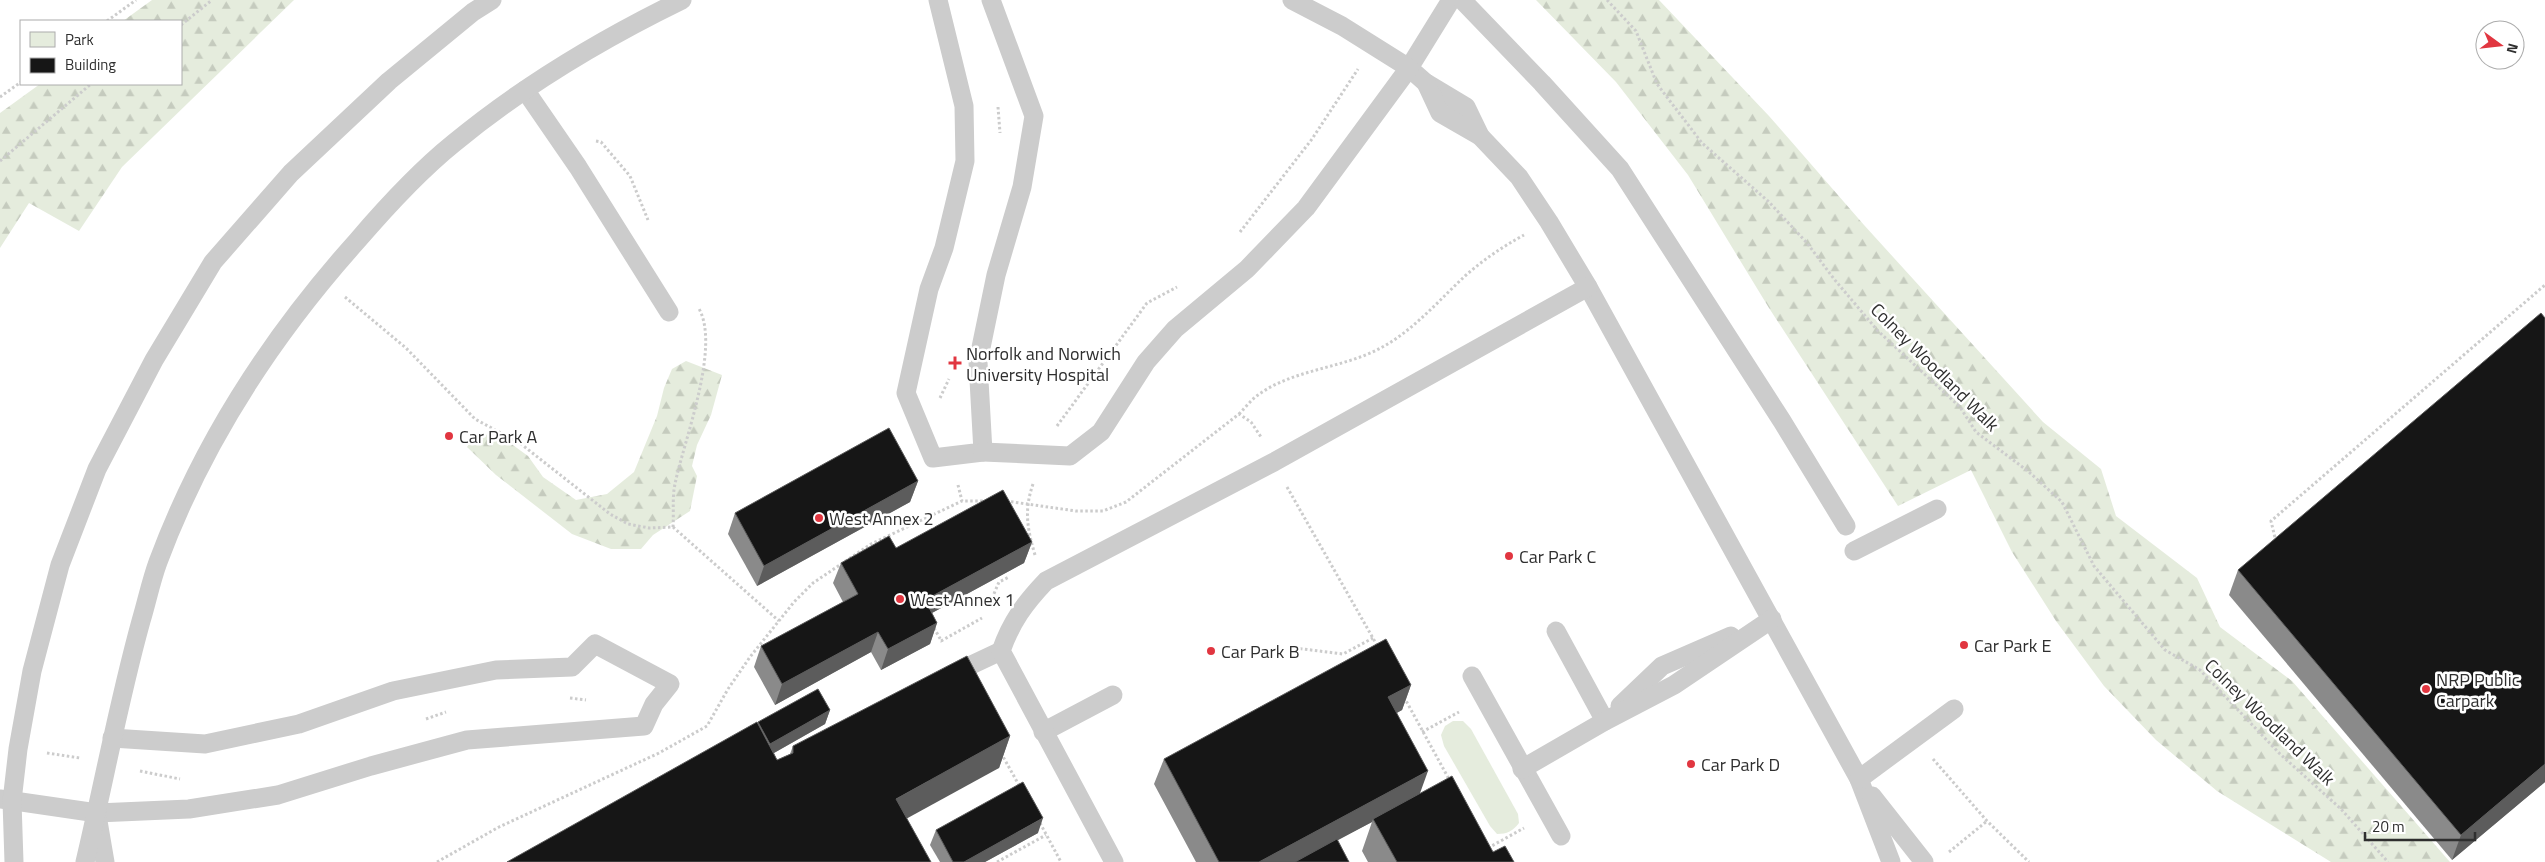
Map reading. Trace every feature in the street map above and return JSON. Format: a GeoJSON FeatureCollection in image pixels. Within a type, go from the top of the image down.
{"type":"FeatureCollection","features":[{"type":"Feature","properties":{"kind":"lane"},"geometry":{"type":"LineString","coordinates":[[14,862],[6,800],[18,749],[32,671],[60,565],[97,469],[159,352],[213,262],[291,173],[389,81],[474,12],[492,0]]}},
{"type":"Feature","properties":{"kind":"lane"},"geometry":{"type":"LineString","coordinates":[[85,862],[128,666],[158,564],[196,473],[252,374],[323,278],[400,192],[454,143],[525,90],[591,49],[682,0]]}},
{"type":"Feature","properties":{"kind":"lane"},"geometry":{"type":"LineString","coordinates":[[938,0],[964,106],[965,161],[944,248],[929,288],[906,392],[933,458],[983,452],[1070,456],[1101,432],[1146,362],[1175,328],[1247,269],[1306,208],[1409,68],[1451,0]]}},
{"type":"Feature","properties":{"kind":"lane"},"geometry":{"type":"LineString","coordinates":[[983,452],[978,362],[996,275],[1022,187],[1034,116],[991,0]]}},
{"type":"Feature","properties":{"kind":"lane"},"geometry":{"type":"LineString","coordinates":[[1292,0],[1342,26],[1409,68],[1426,83],[1466,107],[1480,136],[1518,177],[1549,222],[1588,287],[1772,619],[1859,779],[1891,862]]}},
{"type":"Feature","properties":{"kind":"lane"},"geometry":{"type":"LineString","coordinates":[[1462,0],[1542,83],[1620,169],[1782,421],[1846,526]]}},
{"type":"Feature","properties":{"kind":"lane"},"geometry":{"type":"LineString","coordinates":[[525,90],[578,167],[669,312]]}},
{"type":"Feature","properties":{"kind":"lane"},"geometry":{"type":"LineString","coordinates":[[934,683],[1001,651],[1009,628],[1023,605],[1046,581],[1274,462],[1588,287]]}},
{"type":"Feature","properties":{"kind":"lane"},"geometry":{"type":"LineString","coordinates":[[1854,551],[1937,510]]}},
{"type":"Feature","properties":{"kind":"lane"},"geometry":{"type":"LineString","coordinates":[[1522,769],[1674,684],[1772,619]]}},
{"type":"Feature","properties":{"kind":"lane"},"geometry":{"type":"LineString","coordinates":[[1556,631],[1605,721]]}},
{"type":"Feature","properties":{"kind":"lane"},"geometry":{"type":"LineString","coordinates":[[6,800],[97,813],[189,809],[278,795],[370,766],[467,740],[644,726],[654,704],[670,684],[595,644],[572,667],[487,672],[393,692],[299,724],[205,744],[112,738]]}},
{"type":"Feature","properties":{"kind":"lane"},"geometry":{"type":"LineString","coordinates":[[1001,651],[1114,862]]}},
{"type":"Feature","properties":{"kind":"lane"},"geometry":{"type":"LineString","coordinates":[[1472,676],[1522,769],[1561,836]]}},
{"type":"Feature","properties":{"kind":"lane"},"geometry":{"type":"LineString","coordinates":[[1043,732],[1113,695]]}},
{"type":"Feature","properties":{"kind":"lane"},"geometry":{"type":"LineString","coordinates":[[1859,779],[1954,709]]}},
{"type":"Feature","properties":{"kind":"lane"},"geometry":{"type":"LineString","coordinates":[[1859,779],[1924,862]]}},
{"type":"Feature","properties":{"kind":"lane"},"geometry":{"type":"LineString","coordinates":[[95,862],[97,813]]}},
{"type":"Feature","properties":{"kind":"lane"},"geometry":{"type":"LineString","coordinates":[[97,813],[105,862]]}},
{"type":"Feature","properties":{"kind":"path"},"geometry":{"type":"LineString","coordinates":[[108,20],[136,0]]}},
{"type":"Feature","properties":{"kind":"path"},"geometry":{"type":"LineString","coordinates":[[182,24],[212,0]]}},
{"type":"Feature","properties":{"kind":"path","name":"Colney Woodland Walk"},"geometry":{"type":"LineString","coordinates":[[1607,0],[1636,31],[1657,84],[1702,144],[1769,202],[1807,243],[1834,279],[1878,331],[1960,407],[1976,432],[2029,472],[2062,502],[2094,566],[2165,650],[2200,670],[2280,754],[2341,809],[2388,862]]}},
{"type":"Feature","properties":{"kind":"path"},"geometry":{"type":"LineString","coordinates":[[0,97],[20,83]]}},
{"type":"Feature","properties":{"kind":"path"},"geometry":{"type":"LineString","coordinates":[[0,161],[90,85]]}},
{"type":"Feature","properties":{"kind":"path"},"geometry":{"type":"LineString","coordinates":[[1239,414],[1257,395],[1278,383],[1369,354],[1404,333],[1433,309],[1465,276],[1498,249],[1549,222]]}},
{"type":"Feature","properties":{"kind":"path"},"geometry":{"type":"LineString","coordinates":[[323,278],[406,348],[475,419],[521,444],[610,514],[628,524],[649,528],[673,527],[779,621]]}},
{"type":"Feature","properties":{"kind":"path"},"geometry":{"type":"LineString","coordinates":[[2277,545],[2270,521],[2545,285]]}},
{"type":"Feature","properties":{"kind":"path"},"geometry":{"type":"LineString","coordinates":[[934,628],[958,671]]}},
{"type":"Feature","properties":{"kind":"path"},"geometry":{"type":"LineString","coordinates":[[1295,648],[1343,654],[1373,638]]}},
{"type":"Feature","properties":{"kind":"path"},"geometry":{"type":"LineString","coordinates":[[1422,732],[1466,708]]}},
{"type":"Feature","properties":{"kind":"path"},"geometry":{"type":"LineString","coordinates":[[1915,737],[1987,821],[2029,862]]}},
{"type":"Feature","properties":{"kind":"path"},"geometry":{"type":"LineString","coordinates":[[1000,749],[1023,792]]}},
{"type":"Feature","properties":{"kind":"path"},"geometry":{"type":"LineString","coordinates":[[1037,818],[1061,862]]}},
{"type":"Feature","properties":{"kind":"path"},"geometry":{"type":"LineString","coordinates":[[1944,856],[1987,821]]}},
{"type":"Feature","properties":{"kind":"path"},"geometry":{"type":"LineString","coordinates":[[1488,849],[1529,825]]}},
{"type":"Feature","properties":{"kind":"path"},"geometry":{"type":"LineString","coordinates":[[997,862],[1046,835]]}},
{"type":"Feature","properties":{"kind":"green space"},"geometry":{"type":"Polygon","coordinates":[[[152,0],[294,0],[122,167],[79,231],[29,203],[0,248],[0,113],[39,85],[182,85],[182,20],[124,20],[152,0]]]}},
{"type":"Feature","properties":{"kind":"green space"},"geometry":{"type":"Polygon","coordinates":[[[1536,0],[1659,0],[1769,116],[1864,225],[2043,422],[2101,469],[2116,516],[2197,578],[2220,627],[2292,681],[2450,862],[2331,862],[2217,791],[2156,740],[2104,686],[2056,621],[2012,552],[1971,470],[1898,506],[1769,308],[1688,175],[1616,82],[1536,0]]]}},
{"type":"Feature","properties":{"kind":"green space"},"geometry":{"type":"Polygon","coordinates":[[[686,361],[722,375],[711,415],[697,445],[692,466],[697,476],[690,511],[653,535],[641,549],[611,549],[572,534],[496,475],[467,447],[476,433],[502,437],[528,456],[543,477],[576,500],[607,494],[634,472],[657,416],[664,388],[672,369],[686,361]]]}},
{"type":"Feature","properties":{"kind":"green space"},"geometry":{"type":"Polygon","coordinates":[[[1453,721],[1463,721],[1471,729],[1518,814],[1519,823],[1510,831],[1497,834],[1490,826],[1444,746],[1441,735],[1445,726],[1453,721]]]}},
{"type":"Feature","properties":{"kind":"building","name":"NRP Public Carpark"},"geometry":{"type":"Polygon","coordinates":[[[2541,313],[2545,318],[2545,764],[2461,835],[2238,570],[2541,313]]]}},
{"type":"Feature","properties":{"kind":"building","name":"West Annex 2"},"geometry":{"type":"Polygon","coordinates":[[[889,428],[918,481],[764,566],[735,513],[889,428]]]}},
{"type":"Feature","properties":{"kind":"building","name":"West Annex 1"},"geometry":{"type":"Polygon","coordinates":[[[1003,490],[1032,542],[925,600],[937,623],[888,649],[878,632],[782,684],[761,646],[858,594],[841,563],[889,536],[896,548],[1003,490]]]}},
{"type":"Feature","properties":{"kind":"building"},"geometry":{"type":"Polygon","coordinates":[[[1386,639],[1411,685],[1388,697],[1428,771],[1259,862],[1219,862],[1164,759],[1386,639]]]}},
{"type":"Feature","properties":{"kind":"building"},"geometry":{"type":"Polygon","coordinates":[[[967,656],[1010,736],[896,799],[931,862],[507,862],[757,722],[777,760],[793,753],[793,746],[967,656]]]}},
{"type":"Feature","properties":{"kind":"building"},"geometry":{"type":"Polygon","coordinates":[[[818,689],[830,710],[770,744],[758,722],[818,689]]]}},
{"type":"Feature","properties":{"kind":"building"},"geometry":{"type":"Polygon","coordinates":[[[1452,776],[1493,852],[1505,846],[1514,862],[1397,862],[1373,819],[1452,776]]]}},
{"type":"Feature","properties":{"kind":"building"},"geometry":{"type":"Polygon","coordinates":[[[1023,782],[1043,818],[964,862],[953,862],[936,830],[1023,782]]]}},
{"type":"Feature","properties":{"kind":"building"},"geometry":{"type":"Polygon","coordinates":[[[1337,839],[1349,862],[1295,862],[1337,839]]]}},
{"type":"Feature","properties":{"kind":"place","name":"Norfolk and Norwich University Hospital"},"geometry":{"type":"Point","coordinates":[955,363]}},
{"type":"Feature","properties":{"kind":"place","name":"Car Park A"},"geometry":{"type":"Point","coordinates":[449,436]}},
{"type":"Feature","properties":{"kind":"place","name":"West Annex 2"},"geometry":{"type":"Point","coordinates":[819,518]}},
{"type":"Feature","properties":{"kind":"place","name":"Car Park C"},"geometry":{"type":"Point","coordinates":[1509,556]}},
{"type":"Feature","properties":{"kind":"place","name":"West Annex 1"},"geometry":{"type":"Point","coordinates":[900,599]}},
{"type":"Feature","properties":{"kind":"place","name":"Car Park E"},"geometry":{"type":"Point","coordinates":[1964,645]}},
{"type":"Feature","properties":{"kind":"place","name":"Car Park B"},"geometry":{"type":"Point","coordinates":[1211,651]}},
{"type":"Feature","properties":{"kind":"place","name":"NRP Public Carpark"},"geometry":{"type":"Point","coordinates":[2426,689]}},
{"type":"Feature","properties":{"kind":"place","name":"Car Park D"},"geometry":{"type":"Point","coordinates":[1691,764]}}]}
